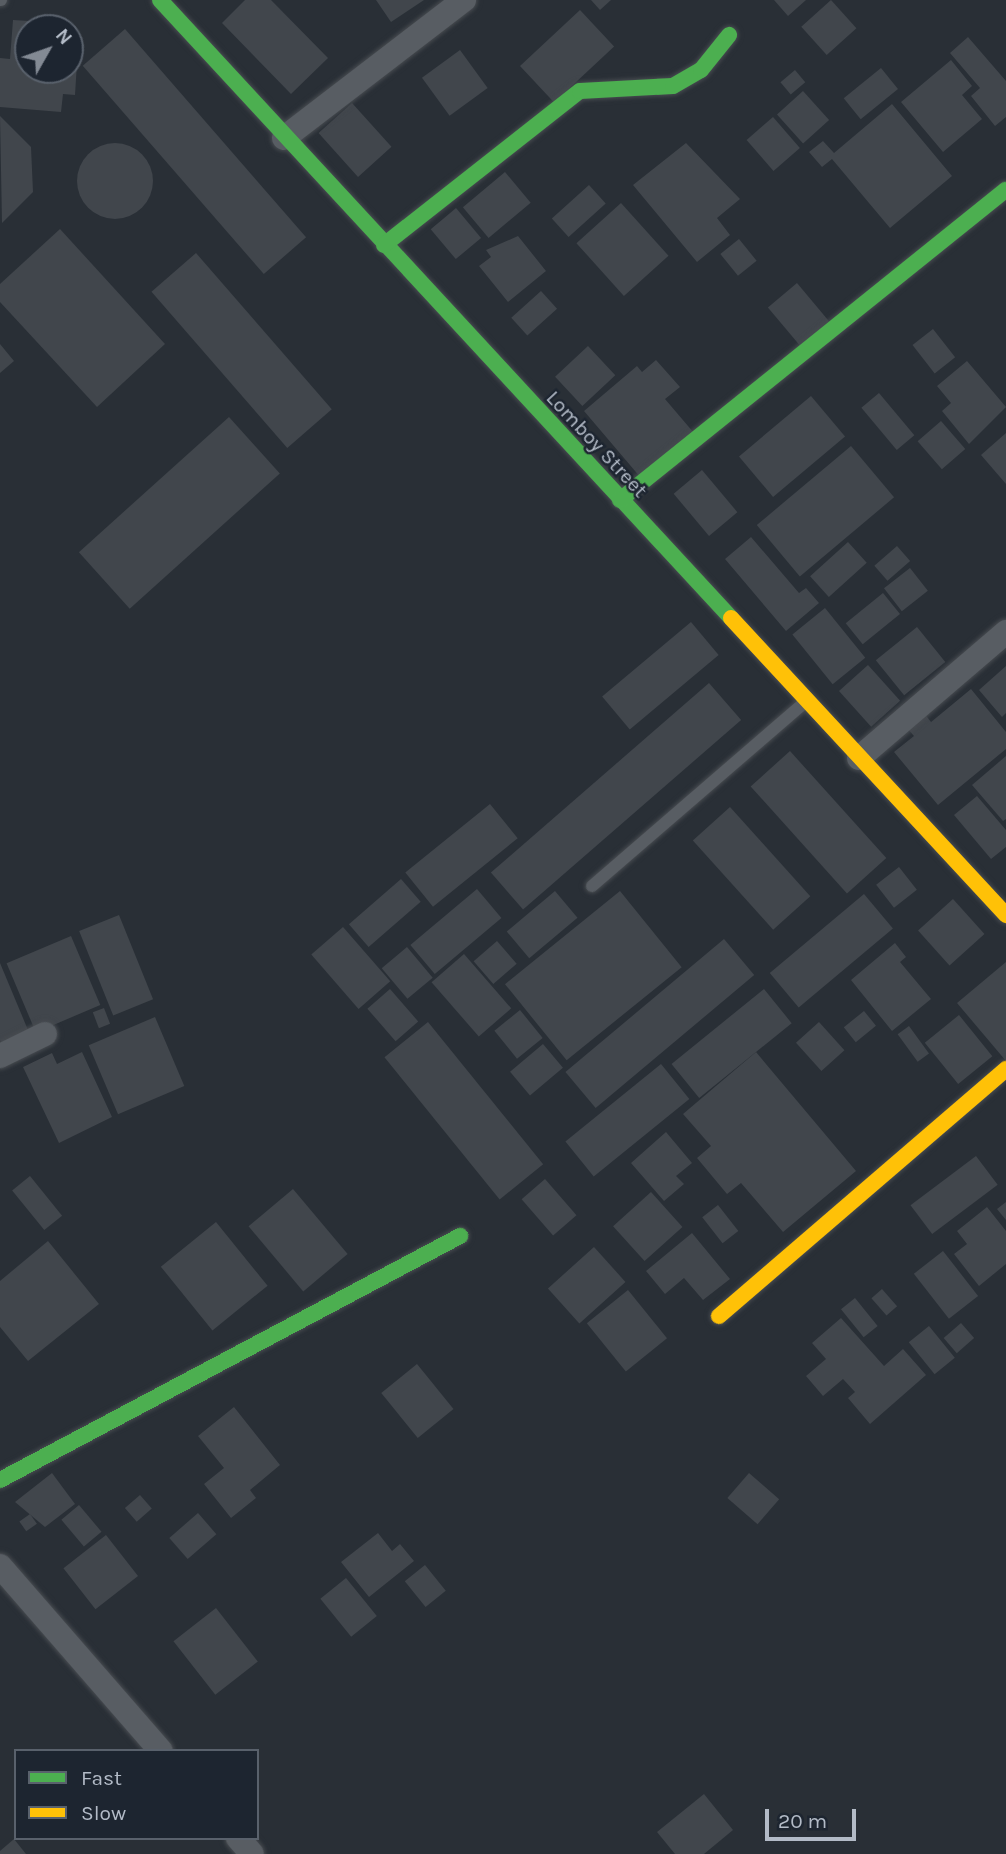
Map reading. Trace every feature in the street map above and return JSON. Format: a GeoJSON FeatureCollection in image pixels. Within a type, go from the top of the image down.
{"type":"FeatureCollection","features":[{"type":"Feature","properties":{"kind":"street","name":"Lomboy Street"},"geometry":{"type":"LineString","coordinates":[[160,0],[284,138],[1006,915]]}},
{"type":"Feature","properties":{"kind":"street"},"geometry":{"type":"LineString","coordinates":[[284,138],[464,0]]}},
{"type":"Feature","properties":{"kind":"street"},"geometry":{"type":"LineString","coordinates":[[384,245],[580,92],[673,86],[701,70],[729,35]]}},
{"type":"Feature","properties":{"kind":"street"},"geometry":{"type":"LineString","coordinates":[[620,500],[1006,190]]}},
{"type":"Feature","properties":{"kind":"street"},"geometry":{"type":"LineString","coordinates":[[859,758],[1006,632]]}},
{"type":"Feature","properties":{"kind":"street"},"geometry":{"type":"LineString","coordinates":[[0,1056],[45,1034]]}},
{"type":"Feature","properties":{"kind":"street"},"geometry":{"type":"LineString","coordinates":[[719,1316],[1006,1069]]}},
{"type":"Feature","properties":{"kind":"street"},"geometry":{"type":"LineString","coordinates":[[0,1480],[460,1236]]}},
{"type":"Feature","properties":{"kind":"street"},"geometry":{"type":"LineString","coordinates":[[0,1566],[159,1749]]}},
{"type":"Feature","properties":{"kind":"street"},"geometry":{"type":"LineString","coordinates":[[240,1840],[252,1854]]}},
{"type":"Feature","properties":{"kind":"lane"},"geometry":{"type":"LineString","coordinates":[[592,886],[806,701]]}},
{"type":"Feature","properties":{"kind":"building"},"geometry":{"type":"Polygon","coordinates":[[[245,0],[271,0],[328,58],[291,94],[222,23],[245,0]]]}},
{"type":"Feature","properties":{"kind":"building"},"geometry":{"type":"Polygon","coordinates":[[[376,0],[424,0],[391,22],[376,0]]]}},
{"type":"Feature","properties":{"kind":"building"},"geometry":{"type":"Polygon","coordinates":[[[591,0],[611,0],[600,10],[591,0]]]}},
{"type":"Feature","properties":{"kind":"building"},"geometry":{"type":"Polygon","coordinates":[[[774,0],[806,0],[788,16],[774,0]]]}},
{"type":"Feature","properties":{"kind":"building"},"geometry":{"type":"Polygon","coordinates":[[[831,0],[856,28],[827,55],[801,27],[831,0]]]}},
{"type":"Feature","properties":{"kind":"building"},"geometry":{"type":"Polygon","coordinates":[[[580,10],[614,47],[554,102],[520,66],[580,10]]]}},
{"type":"Feature","properties":{"kind":"building"},"geometry":{"type":"Polygon","coordinates":[[[14,20],[14,84],[76,84],[75,95],[63,94],[61,112],[0,107],[0,58],[10,59],[14,20]]]}},
{"type":"Feature","properties":{"kind":"building"},"geometry":{"type":"Polygon","coordinates":[[[125,29],[306,237],[264,274],[84,67],[125,29]]]}},
{"type":"Feature","properties":{"kind":"building"},"geometry":{"type":"Polygon","coordinates":[[[968,37],[1006,81],[1006,117],[995,126],[971,96],[980,88],[950,53],[968,37]]]}},
{"type":"Feature","properties":{"kind":"building"},"geometry":{"type":"Polygon","coordinates":[[[460,50],[488,88],[450,116],[422,78],[460,50]]]}},
{"type":"Feature","properties":{"kind":"building"},"geometry":{"type":"Polygon","coordinates":[[[951,60],[972,86],[962,95],[982,119],[943,152],[901,102],[951,60]]]}},
{"type":"Feature","properties":{"kind":"building"},"geometry":{"type":"Polygon","coordinates":[[[881,68],[898,89],[861,119],[844,98],[881,68]]]}},
{"type":"Feature","properties":{"kind":"building"},"geometry":{"type":"Polygon","coordinates":[[[795,70],[805,82],[791,94],[780,82],[795,70]]]}},
{"type":"Feature","properties":{"kind":"building"},"geometry":{"type":"Polygon","coordinates":[[[803,91],[829,120],[803,143],[777,114],[803,91]]]}},
{"type":"Feature","properties":{"kind":"building"},"geometry":{"type":"Polygon","coordinates":[[[352,103],[391,147],[358,177],[319,133],[352,103]]]}},
{"type":"Feature","properties":{"kind":"building"},"geometry":{"type":"Polygon","coordinates":[[[892,104],[952,176],[890,228],[832,159],[822,167],[809,152],[823,141],[834,153],[892,104]]]}},
{"type":"Feature","properties":{"kind":"building"},"geometry":{"type":"Polygon","coordinates":[[[0,116],[31,147],[33,192],[2,223],[0,116]]]}},
{"type":"Feature","properties":{"kind":"building"},"geometry":{"type":"Polygon","coordinates":[[[773,117],[800,148],[773,171],[747,140],[773,117]]]}},
{"type":"Feature","properties":{"kind":"building"},"geometry":{"type":"Polygon","coordinates":[[[115,143],[129,146],[142,154],[150,167],[153,181],[150,195],[142,208],[129,216],[115,219],[101,216],[88,208],[80,195],[77,181],[80,167],[88,154],[101,146],[115,143]]]}},
{"type":"Feature","properties":{"kind":"building"},"geometry":{"type":"Polygon","coordinates":[[[686,143],[740,199],[717,218],[730,235],[697,262],[633,185],[686,143]]]}},
{"type":"Feature","properties":{"kind":"building"},"geometry":{"type":"Polygon","coordinates":[[[505,172],[531,203],[489,238],[463,207],[505,172]]]}},
{"type":"Feature","properties":{"kind":"building"},"geometry":{"type":"Polygon","coordinates":[[[589,185],[606,204],[569,237],[552,218],[589,185]]]}},
{"type":"Feature","properties":{"kind":"building"},"geometry":{"type":"Polygon","coordinates":[[[621,203],[669,256],[624,296],[576,243],[621,203]]]}},
{"type":"Feature","properties":{"kind":"building"},"geometry":{"type":"Polygon","coordinates":[[[456,208],[481,238],[456,259],[431,229],[456,208]]]}},
{"type":"Feature","properties":{"kind":"building"},"geometry":{"type":"Polygon","coordinates":[[[60,229],[165,344],[97,407],[0,302],[0,284],[60,229]]]}},
{"type":"Feature","properties":{"kind":"building"},"geometry":{"type":"Polygon","coordinates":[[[518,236],[546,271],[508,302],[479,266],[491,257],[486,250],[518,236]]]}},
{"type":"Feature","properties":{"kind":"building"},"geometry":{"type":"Polygon","coordinates":[[[739,239],[757,261],[738,276],[720,254],[739,239]]]}},
{"type":"Feature","properties":{"kind":"building"},"geometry":{"type":"Polygon","coordinates":[[[196,253],[332,409],[287,448],[151,292],[196,253]]]}},
{"type":"Feature","properties":{"kind":"building"},"geometry":{"type":"Polygon","coordinates":[[[797,283],[833,326],[804,350],[768,307],[797,283]]]}},
{"type":"Feature","properties":{"kind":"building"},"geometry":{"type":"Polygon","coordinates":[[[541,291],[557,309],[527,336],[511,318],[541,291]]]}},
{"type":"Feature","properties":{"kind":"building"},"geometry":{"type":"Polygon","coordinates":[[[933,329],[955,357],[935,373],[913,345],[933,329]]]}},
{"type":"Feature","properties":{"kind":"building"},"geometry":{"type":"Polygon","coordinates":[[[0,344],[14,361],[0,373],[0,344]]]}},
{"type":"Feature","properties":{"kind":"building"},"geometry":{"type":"Polygon","coordinates":[[[588,346],[615,375],[582,406],[555,377],[588,346]]]}},
{"type":"Feature","properties":{"kind":"building"},"geometry":{"type":"Polygon","coordinates":[[[656,360],[680,387],[665,399],[694,433],[641,478],[584,411],[637,366],[642,372],[656,360]]]}},
{"type":"Feature","properties":{"kind":"building"},"geometry":{"type":"Polygon","coordinates":[[[967,361],[1006,407],[969,444],[942,411],[951,403],[937,386],[967,361]]]}},
{"type":"Feature","properties":{"kind":"building"},"geometry":{"type":"Polygon","coordinates":[[[879,393],[914,435],[897,450],[861,408],[879,393]]]}},
{"type":"Feature","properties":{"kind":"building"},"geometry":{"type":"Polygon","coordinates":[[[811,396],[845,437],[773,497],[739,456],[811,396]]]}},
{"type":"Feature","properties":{"kind":"building"},"geometry":{"type":"Polygon","coordinates":[[[229,417],[280,473],[130,609],[79,552],[229,417]]]}},
{"type":"Feature","properties":{"kind":"building"},"geometry":{"type":"Polygon","coordinates":[[[941,421],[965,449],[942,469],[918,441],[941,421]]]}},
{"type":"Feature","properties":{"kind":"building"},"geometry":{"type":"Polygon","coordinates":[[[1006,433],[1006,484],[981,455],[1006,433]]]}},
{"type":"Feature","properties":{"kind":"building"},"geometry":{"type":"Polygon","coordinates":[[[851,446],[894,497],[800,576],[757,525],[851,446]]]}},
{"type":"Feature","properties":{"kind":"building"},"geometry":{"type":"Polygon","coordinates":[[[702,470],[737,512],[709,536],[674,494],[702,470]]]}},
{"type":"Feature","properties":{"kind":"building"},"geometry":{"type":"Polygon","coordinates":[[[751,537],[799,593],[806,588],[819,603],[786,631],[725,559],[751,537]]]}},
{"type":"Feature","properties":{"kind":"building"},"geometry":{"type":"Polygon","coordinates":[[[848,542],[867,563],[829,597],[810,576],[848,542]]]}},
{"type":"Feature","properties":{"kind":"building"},"geometry":{"type":"Polygon","coordinates":[[[897,546],[910,561],[887,581],[874,566],[897,546]]]}},
{"type":"Feature","properties":{"kind":"building"},"geometry":{"type":"Polygon","coordinates":[[[910,568],[928,591],[902,611],[884,588],[910,568]]]}},
{"type":"Feature","properties":{"kind":"building"},"geometry":{"type":"Polygon","coordinates":[[[883,593],[900,614],[863,644],[846,623],[883,593]]]}},
{"type":"Feature","properties":{"kind":"building"},"geometry":{"type":"Polygon","coordinates":[[[825,608],[865,658],[833,684],[792,634],[825,608]]]}},
{"type":"Feature","properties":{"kind":"building"},"geometry":{"type":"Polygon","coordinates":[[[691,622],[719,655],[630,730],[602,697],[691,622]]]}},
{"type":"Feature","properties":{"kind":"building"},"geometry":{"type":"Polygon","coordinates":[[[917,627],[945,662],[904,695],[876,660],[917,627]]]}},
{"type":"Feature","properties":{"kind":"building"},"geometry":{"type":"Polygon","coordinates":[[[868,665],[900,701],[871,727],[839,691],[868,665]]]}},
{"type":"Feature","properties":{"kind":"building"},"geometry":{"type":"Polygon","coordinates":[[[1006,666],[1006,713],[1002,717],[979,690],[1006,666]]]}},
{"type":"Feature","properties":{"kind":"building"},"geometry":{"type":"Polygon","coordinates":[[[709,683],[741,720],[523,910],[491,873],[709,683]]]}},
{"type":"Feature","properties":{"kind":"building"},"geometry":{"type":"Polygon","coordinates":[[[971,689],[1006,732],[1006,749],[938,805],[894,752],[914,736],[906,727],[924,713],[931,722],[971,689]]]}},
{"type":"Feature","properties":{"kind":"building"},"geometry":{"type":"Polygon","coordinates":[[[790,751],[886,858],[847,893],[751,786],[790,751]]]}},
{"type":"Feature","properties":{"kind":"building"},"geometry":{"type":"Polygon","coordinates":[[[1006,756],[1006,819],[1003,821],[972,785],[1006,756]]]}},
{"type":"Feature","properties":{"kind":"building"},"geometry":{"type":"Polygon","coordinates":[[[977,796],[1006,830],[1006,847],[991,859],[954,815],[977,796]]]}},
{"type":"Feature","properties":{"kind":"building"},"geometry":{"type":"Polygon","coordinates":[[[490,804],[518,838],[433,907],[405,873],[490,804]]]}},
{"type":"Feature","properties":{"kind":"building"},"geometry":{"type":"Polygon","coordinates":[[[730,807],[810,896],[773,930],[693,840],[730,807]]]}},
{"type":"Feature","properties":{"kind":"building"},"geometry":{"type":"Polygon","coordinates":[[[899,867],[917,890],[894,908],[876,885],[899,867]]]}},
{"type":"Feature","properties":{"kind":"building"},"geometry":{"type":"Polygon","coordinates":[[[401,879],[421,902],[369,947],[349,924],[401,879]]]}},
{"type":"Feature","properties":{"kind":"building"},"geometry":{"type":"Polygon","coordinates":[[[477,889],[501,918],[435,974],[410,945],[477,889]]]}},
{"type":"Feature","properties":{"kind":"building"},"geometry":{"type":"Polygon","coordinates":[[[555,891],[577,918],[529,958],[507,931],[555,891]]]}},
{"type":"Feature","properties":{"kind":"building"},"geometry":{"type":"Polygon","coordinates":[[[620,891],[682,967],[567,1060],[505,984],[620,891]]]}},
{"type":"Feature","properties":{"kind":"building"},"geometry":{"type":"Polygon","coordinates":[[[864,894],[893,928],[799,1008],[770,973],[864,894]]]}},
{"type":"Feature","properties":{"kind":"building"},"geometry":{"type":"Polygon","coordinates":[[[953,899],[984,934],[950,965],[918,930],[953,899]]]}},
{"type":"Feature","properties":{"kind":"building"},"geometry":{"type":"Polygon","coordinates":[[[119,915],[153,999],[113,1015],[79,931],[119,915]]]}},
{"type":"Feature","properties":{"kind":"building"},"geometry":{"type":"Polygon","coordinates":[[[343,927],[390,981],[359,1009],[311,955],[343,927]]]}},
{"type":"Feature","properties":{"kind":"building"},"geometry":{"type":"Polygon","coordinates":[[[71,936],[100,1005],[36,1032],[7,963],[71,936]]]}},
{"type":"Feature","properties":{"kind":"building"},"geometry":{"type":"Polygon","coordinates":[[[724,939],[754,975],[596,1108],[565,1072],[724,939]]]}},
{"type":"Feature","properties":{"kind":"building"},"geometry":{"type":"Polygon","coordinates":[[[497,941],[517,964],[493,984],[474,961],[497,941]]]}},
{"type":"Feature","properties":{"kind":"building"},"geometry":{"type":"Polygon","coordinates":[[[895,943],[906,957],[900,962],[931,999],[892,1031],[851,980],[895,943]]]}},
{"type":"Feature","properties":{"kind":"building"},"geometry":{"type":"Polygon","coordinates":[[[407,947],[433,978],[407,999],[382,968],[407,947]]]}},
{"type":"Feature","properties":{"kind":"building"},"geometry":{"type":"Polygon","coordinates":[[[464,954],[511,1008],[479,1037],[432,982],[464,954]]]}},
{"type":"Feature","properties":{"kind":"building"},"geometry":{"type":"Polygon","coordinates":[[[1006,962],[1006,1061],[957,1003],[1006,962]]]}},
{"type":"Feature","properties":{"kind":"building"},"geometry":{"type":"Polygon","coordinates":[[[0,963],[28,1030],[1,1042],[0,1040],[0,963]]]}},
{"type":"Feature","properties":{"kind":"building"},"geometry":{"type":"Polygon","coordinates":[[[390,989],[418,1021],[396,1041],[367,1009],[390,989]]]}},
{"type":"Feature","properties":{"kind":"building"},"geometry":{"type":"Polygon","coordinates":[[[764,989],[792,1023],[699,1098],[672,1064],[764,989]]]}},
{"type":"Feature","properties":{"kind":"building"},"geometry":{"type":"Polygon","coordinates":[[[104,1008],[110,1024],[99,1028],[93,1012],[104,1008]]]}},
{"type":"Feature","properties":{"kind":"building"},"geometry":{"type":"Polygon","coordinates":[[[520,1010],[543,1038],[517,1059],[494,1031],[520,1010]]]}},
{"type":"Feature","properties":{"kind":"building"},"geometry":{"type":"Polygon","coordinates":[[[864,1011],[876,1026],[856,1042],[844,1027],[864,1011]]]}},
{"type":"Feature","properties":{"kind":"building"},"geometry":{"type":"Polygon","coordinates":[[[959,1015],[992,1056],[958,1084],[925,1043],[959,1015]]]}},
{"type":"Feature","properties":{"kind":"building"},"geometry":{"type":"Polygon","coordinates":[[[155,1017],[184,1086],[118,1114],[89,1045],[155,1017]]]}},
{"type":"Feature","properties":{"kind":"building"},"geometry":{"type":"Polygon","coordinates":[[[428,1022],[543,1164],[500,1199],[384,1057],[428,1022]]]}},
{"type":"Feature","properties":{"kind":"building"},"geometry":{"type":"Polygon","coordinates":[[[819,1022],[844,1050],[821,1071],[796,1043],[819,1022]]]}},
{"type":"Feature","properties":{"kind":"building"},"geometry":{"type":"Polygon","coordinates":[[[909,1026],[929,1054],[918,1062],[898,1034],[909,1026]]]}},
{"type":"Feature","properties":{"kind":"building"},"geometry":{"type":"Polygon","coordinates":[[[543,1044],[563,1068],[530,1095],[510,1072],[543,1044]]]}},
{"type":"Feature","properties":{"kind":"building"},"geometry":{"type":"Polygon","coordinates":[[[82,1052],[112,1117],[59,1143],[23,1067],[52,1053],[57,1064],[82,1052]]]}},
{"type":"Feature","properties":{"kind":"building"},"geometry":{"type":"Polygon","coordinates":[[[756,1052],[856,1171],[783,1232],[741,1183],[727,1194],[697,1158],[711,1146],[683,1114],[756,1052]]]}},
{"type":"Feature","properties":{"kind":"building"},"geometry":{"type":"Polygon","coordinates":[[[661,1064],[689,1099],[594,1176],[565,1141],[661,1064]]]}},
{"type":"Feature","properties":{"kind":"building"},"geometry":{"type":"Polygon","coordinates":[[[666,1132],[692,1163],[676,1176],[684,1184],[664,1201],[631,1163],[666,1132]]]}},
{"type":"Feature","properties":{"kind":"building"},"geometry":{"type":"Polygon","coordinates":[[[976,1156],[998,1185],[932,1234],[911,1205],[976,1156]]]}},
{"type":"Feature","properties":{"kind":"building"},"geometry":{"type":"Polygon","coordinates":[[[30,1176],[62,1216],[44,1230],[12,1190],[30,1176]]]}},
{"type":"Feature","properties":{"kind":"building"},"geometry":{"type":"Polygon","coordinates":[[[545,1179],[576,1215],[553,1236],[522,1199],[545,1179]]]}},
{"type":"Feature","properties":{"kind":"building"},"geometry":{"type":"Polygon","coordinates":[[[293,1189],[348,1254],[303,1291],[249,1226],[293,1189]]]}},
{"type":"Feature","properties":{"kind":"building"},"geometry":{"type":"Polygon","coordinates":[[[651,1192],[682,1227],[645,1261],[613,1226],[651,1192]]]}},
{"type":"Feature","properties":{"kind":"building"},"geometry":{"type":"Polygon","coordinates":[[[1006,1202],[1006,1220],[997,1209],[1006,1202]]]}},
{"type":"Feature","properties":{"kind":"building"},"geometry":{"type":"Polygon","coordinates":[[[718,1205],[738,1231],[723,1243],[702,1217],[718,1205]]]}},
{"type":"Feature","properties":{"kind":"building"},"geometry":{"type":"Polygon","coordinates":[[[987,1207],[1006,1231],[1006,1264],[979,1286],[954,1254],[967,1244],[957,1231],[987,1207]]]}},
{"type":"Feature","properties":{"kind":"building"},"geometry":{"type":"Polygon","coordinates":[[[216,1222],[268,1286],[212,1330],[161,1267],[216,1222]]]}},
{"type":"Feature","properties":{"kind":"building"},"geometry":{"type":"Polygon","coordinates":[[[692,1233],[730,1279],[703,1300],[684,1278],[665,1294],[646,1271],[692,1233]]]}},
{"type":"Feature","properties":{"kind":"building"},"geometry":{"type":"Polygon","coordinates":[[[48,1241],[99,1304],[28,1361],[0,1327],[0,1281],[48,1241]]]}},
{"type":"Feature","properties":{"kind":"building"},"geometry":{"type":"Polygon","coordinates":[[[594,1247],[625,1282],[579,1323],[548,1288],[594,1247]]]}},
{"type":"Feature","properties":{"kind":"building"},"geometry":{"type":"Polygon","coordinates":[[[943,1251],[978,1296],[949,1319],[914,1274],[943,1251]]]}},
{"type":"Feature","properties":{"kind":"building"},"geometry":{"type":"Polygon","coordinates":[[[882,1289],[897,1306],[887,1316],[871,1298],[882,1289]]]}},
{"type":"Feature","properties":{"kind":"building"},"geometry":{"type":"Polygon","coordinates":[[[628,1290],[667,1338],[626,1372],[587,1323],[628,1290]]]}},
{"type":"Feature","properties":{"kind":"building"},"geometry":{"type":"Polygon","coordinates":[[[855,1298],[878,1326],[864,1337],[841,1309],[855,1298]]]}},
{"type":"Feature","properties":{"kind":"building"},"geometry":{"type":"Polygon","coordinates":[[[841,1318],[884,1366],[903,1349],[926,1375],[870,1424],[848,1398],[855,1392],[843,1379],[823,1396],[806,1376],[826,1359],[812,1343],[841,1318]]]}},
{"type":"Feature","properties":{"kind":"building"},"geometry":{"type":"Polygon","coordinates":[[[961,1323],[974,1338],[957,1353],[944,1338],[961,1323]]]}},
{"type":"Feature","properties":{"kind":"building"},"geometry":{"type":"Polygon","coordinates":[[[929,1326],[955,1358],[935,1374],[909,1342],[929,1326]]]}},
{"type":"Feature","properties":{"kind":"building"},"geometry":{"type":"Polygon","coordinates":[[[417,1364],[454,1409],[418,1438],[381,1393],[417,1364]]]}},
{"type":"Feature","properties":{"kind":"building"},"geometry":{"type":"Polygon","coordinates":[[[234,1407],[280,1465],[250,1490],[256,1498],[231,1518],[204,1484],[224,1468],[198,1436],[234,1407]]]}},
{"type":"Feature","properties":{"kind":"building"},"geometry":{"type":"Polygon","coordinates":[[[52,1473],[75,1504],[45,1527],[15,1502],[52,1473]]]}},
{"type":"Feature","properties":{"kind":"building"},"geometry":{"type":"Polygon","coordinates":[[[749,1473],[779,1499],[758,1524],[727,1498],[749,1473]]]}},
{"type":"Feature","properties":{"kind":"building"},"geometry":{"type":"Polygon","coordinates":[[[140,1495],[152,1509],[137,1522],[125,1508],[140,1495]]]}},
{"type":"Feature","properties":{"kind":"building"},"geometry":{"type":"Polygon","coordinates":[[[79,1505],[101,1532],[84,1547],[61,1520],[79,1505]]]}},
{"type":"Feature","properties":{"kind":"building"},"geometry":{"type":"Polygon","coordinates":[[[198,1513],[216,1534],[188,1559],[169,1538],[198,1513]]]}},
{"type":"Feature","properties":{"kind":"building"},"geometry":{"type":"Polygon","coordinates":[[[30,1514],[37,1524],[26,1531],[19,1521],[30,1514]]]}},
{"type":"Feature","properties":{"kind":"building"},"geometry":{"type":"Polygon","coordinates":[[[378,1533],[392,1551],[400,1544],[414,1561],[369,1597],[341,1562],[378,1533]]]}},
{"type":"Feature","properties":{"kind":"building"},"geometry":{"type":"Polygon","coordinates":[[[106,1535],[138,1576],[95,1609],[63,1568],[106,1535]]]}},
{"type":"Feature","properties":{"kind":"building"},"geometry":{"type":"Polygon","coordinates":[[[425,1565],[446,1591],[426,1607],[405,1581],[425,1565]]]}},
{"type":"Feature","properties":{"kind":"building"},"geometry":{"type":"Polygon","coordinates":[[[346,1578],[377,1616],[351,1637],[320,1599],[346,1578]]]}},
{"type":"Feature","properties":{"kind":"building"},"geometry":{"type":"Polygon","coordinates":[[[216,1608],[258,1662],[215,1695],[173,1641],[216,1608]]]}},
{"type":"Feature","properties":{"kind":"building"},"geometry":{"type":"Polygon","coordinates":[[[704,1794],[733,1830],[704,1854],[675,1854],[657,1832],[704,1794]]]}},
{"type":"Feature","properties":{"kind":"building"},"geometry":{"type":"Polygon","coordinates":[[[14,1839],[26,1854],[0,1854],[14,1839]]]}},
{"type":"Feature","properties":{"kind":"traffic: fast"},"geometry":{"type":"LineString","coordinates":[[160,0],[731,618]]}},
{"type":"Feature","properties":{"kind":"traffic: fast"},"geometry":{"type":"LineString","coordinates":[[384,245],[580,91],[673,86],[701,70],[729,35]]}},
{"type":"Feature","properties":{"kind":"traffic: fast"},"geometry":{"type":"LineString","coordinates":[[620,500],[1006,190]]}},
{"type":"Feature","properties":{"kind":"traffic: fast"},"geometry":{"type":"LineString","coordinates":[[0,1480],[460,1236]]}},
{"type":"Feature","properties":{"kind":"traffic: slow"},"geometry":{"type":"LineString","coordinates":[[731,618],[1006,915]]}},
{"type":"Feature","properties":{"kind":"traffic: slow"},"geometry":{"type":"LineString","coordinates":[[719,1316],[1006,1069]]}}]}
